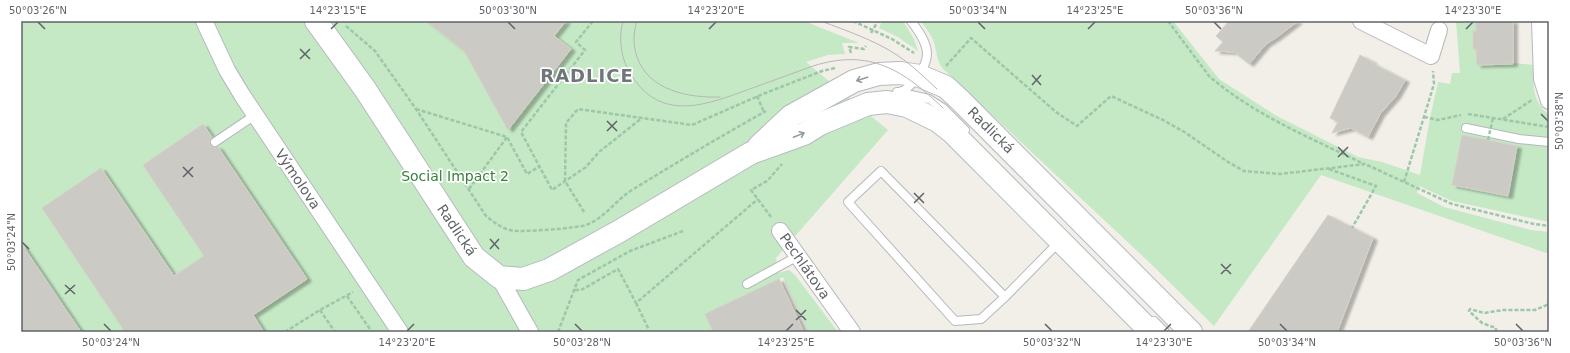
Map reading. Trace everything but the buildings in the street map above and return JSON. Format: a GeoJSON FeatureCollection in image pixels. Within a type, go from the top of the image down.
{"type":"FeatureCollection","features":[{"type":"Feature","properties":{"kind":"main road","name":"Radlická"},"geometry":{"type":"LineString","coordinates":[[316,21],[365,89],[474,257],[499,277],[523,279],[549,270],[618,232],[751,153],[804,134],[820,124],[868,104],[887,102],[907,106],[961,134],[1061,240],[1150,324]]}},
{"type":"Feature","properties":{"kind":"main road","name":"Radlická"},"geometry":{"type":"LineString","coordinates":[[751,153],[791,116],[854,82],[865,78],[890,73],[932,80],[946,87],[960,100],[1191,332]]}},
{"type":"Feature","properties":{"kind":"street","name":"Výmolova"},"geometry":{"type":"LineString","coordinates":[[204,21],[227,70],[255,115],[400,332]]}},
{"type":"Feature","properties":{"kind":"street"},"geometry":{"type":"LineString","coordinates":[[1361,21],[1431,56],[1439,30]]}},
{"type":"Feature","properties":{"kind":"street"},"geometry":{"type":"LineString","coordinates":[[1540,21],[1542,79],[1547,97]]}},
{"type":"Feature","properties":{"kind":"street","name":"Pechlátova"},"geometry":{"type":"LineString","coordinates":[[780,231],[852,332]]}},
{"type":"Feature","properties":{"kind":"street"},"geometry":{"type":"LineString","coordinates":[[499,277],[530,332]]}},
{"type":"Feature","properties":{"kind":"lane"},"geometry":{"type":"LineString","coordinates":[[886,92],[906,90],[917,77],[927,54],[922,38],[910,21]]}},
{"type":"Feature","properties":{"kind":"lane"},"geometry":{"type":"LineString","coordinates":[[898,92],[917,77]]}},
{"type":"Feature","properties":{"kind":"lane"},"geometry":{"type":"LineString","coordinates":[[917,77],[930,84],[947,99]]}},
{"type":"Feature","properties":{"kind":"lane"},"geometry":{"type":"LineString","coordinates":[[917,77],[961,134]]}},
{"type":"Feature","properties":{"kind":"lane"},"geometry":{"type":"LineString","coordinates":[[917,77],[929,99],[943,108],[961,134]]}},
{"type":"Feature","properties":{"kind":"lane"},"geometry":{"type":"LineString","coordinates":[[820,124],[839,108],[870,95]]}},
{"type":"Feature","properties":{"kind":"lane"},"geometry":{"type":"LineString","coordinates":[[215,142],[255,115]]}},
{"type":"Feature","properties":{"kind":"lane"},"geometry":{"type":"LineString","coordinates":[[1466,128],[1519,139],[1549,142]]}},
{"type":"Feature","properties":{"kind":"lane"},"geometry":{"type":"LineString","coordinates":[[1005,297],[881,171],[848,202],[955,321],[981,319],[1005,297],[1061,240]]}},
{"type":"Feature","properties":{"kind":"lane"},"geometry":{"type":"LineString","coordinates":[[747,284],[798,256]]}},
{"type":"Feature","properties":{"kind":"lane"},"geometry":{"type":"LineString","coordinates":[[1150,324],[1165,332]]}},
{"type":"Feature","properties":{"kind":"path"},"geometry":{"type":"LineString","coordinates":[[593,21],[576,42],[585,50],[522,132],[552,190],[586,167],[599,152],[642,118]]}},
{"type":"Feature","properties":{"kind":"path"},"geometry":{"type":"LineString","coordinates":[[853,21],[874,30],[910,50],[917,77]]}},
{"type":"Feature","properties":{"kind":"path"},"geometry":{"type":"LineString","coordinates":[[871,33],[878,21]]}},
{"type":"Feature","properties":{"kind":"path"},"geometry":{"type":"LineString","coordinates":[[1168,21],[1209,76],[1268,117],[1452,204],[1534,224],[1549,226]]}},
{"type":"Feature","properties":{"kind":"path"},"geometry":{"type":"LineString","coordinates":[[345,24],[375,51],[416,109],[486,216],[497,225],[516,232],[585,225],[607,212],[630,191],[770,108]]}},
{"type":"Feature","properties":{"kind":"path"},"geometry":{"type":"LineString","coordinates":[[943,69],[971,38],[1056,112],[1077,126],[1111,96],[1186,133],[1228,162],[1244,171],[1280,174],[1365,164]]}},
{"type":"Feature","properties":{"kind":"path"},"geometry":{"type":"LineString","coordinates":[[851,53],[849,47],[864,49],[866,46]]}},
{"type":"Feature","properties":{"kind":"path"},"geometry":{"type":"LineString","coordinates":[[584,212],[565,182],[566,123],[578,109],[692,125],[757,96],[836,67]]}},
{"type":"Feature","properties":{"kind":"path"},"geometry":{"type":"LineString","coordinates":[[1404,182],[1433,86]]}},
{"type":"Feature","properties":{"kind":"path"},"geometry":{"type":"LineString","coordinates":[[757,96],[764,112]]}},
{"type":"Feature","properties":{"kind":"path"},"geometry":{"type":"LineString","coordinates":[[1503,119],[1535,98],[1547,97]]}},
{"type":"Feature","properties":{"kind":"path"},"geometry":{"type":"LineString","coordinates":[[416,109],[508,137],[527,174],[540,166]]}},
{"type":"Feature","properties":{"kind":"path"},"geometry":{"type":"LineString","coordinates":[[1488,140],[1493,118]]}},
{"type":"Feature","properties":{"kind":"path"},"geometry":{"type":"LineString","coordinates":[[469,190],[508,137]]}},
{"type":"Feature","properties":{"kind":"path"},"geometry":{"type":"LineString","coordinates":[[1329,169],[1376,186],[1352,228]]}},
{"type":"Feature","properties":{"kind":"path","name":"Pechlátova"},"geometry":{"type":"LineString","coordinates":[[751,190],[780,231]]}},
{"type":"Feature","properties":{"kind":"path"},"geometry":{"type":"LineString","coordinates":[[636,303],[758,199]]}},
{"type":"Feature","properties":{"kind":"path"},"geometry":{"type":"LineString","coordinates":[[558,332],[578,280],[630,251],[683,231]]}},
{"type":"Feature","properties":{"kind":"path"},"geometry":{"type":"LineString","coordinates":[[575,290],[581,290],[618,269],[649,330]]}},
{"type":"Feature","properties":{"kind":"path"},"geometry":{"type":"LineString","coordinates":[[285,332],[368,283]]}},
{"type":"Feature","properties":{"kind":"path"},"geometry":{"type":"LineString","coordinates":[[347,296],[372,332]]}},
{"type":"Feature","properties":{"kind":"path"},"geometry":{"type":"LineString","coordinates":[[1496,332],[1496,328],[1482,323],[1469,311],[1470,309],[1484,313],[1503,310],[1535,310],[1549,304]]}},
{"type":"Feature","properties":{"kind":"path"},"geometry":{"type":"LineString","coordinates":[[320,310],[335,332]]}},
{"type":"Feature","properties":{"kind":"green space","name":"Social Impact 2"},"geometry":{"type":"Polygon","coordinates":[[[21,21],[755,21],[757,23],[758,21],[804,21],[859,43],[842,43],[845,54],[828,55],[806,62],[888,130],[776,258],[778,273],[789,270],[795,275],[838,332],[809,332],[783,277],[779,279],[805,332],[21,332],[21,21]]]}},
{"type":"Feature","properties":{"kind":"green space"},"geometry":{"type":"Polygon","coordinates":[[[882,21],[903,21],[914,39],[918,51],[898,37],[879,28],[882,21]]]}},
{"type":"Feature","properties":{"kind":"green space"},"geometry":{"type":"Polygon","coordinates":[[[920,21],[1173,21],[1219,79],[1275,115],[1358,157],[1382,162],[1420,175],[1438,82],[1450,84],[1452,73],[1460,73],[1456,21],[1476,21],[1476,31],[1473,31],[1473,48],[1476,49],[1477,65],[1513,63],[1533,65],[1536,98],[1539,104],[1549,115],[1549,222],[1452,201],[1419,186],[1417,193],[1444,207],[1531,230],[1549,232],[1549,254],[1321,175],[1214,326],[1149,262],[943,69],[938,59],[933,39],[920,21]],[[1462,135],[1452,185],[1508,196],[1517,146],[1462,135]]]}},
{"type":"Feature","properties":{"kind":"tram line"},"geometry":{"type":"LineString","coordinates":[[623,21],[621,43],[623,57],[628,70],[644,90],[656,100],[670,105],[685,106],[716,101],[813,66],[833,61],[852,60],[869,61],[899,73],[914,83],[943,108]]}},
{"type":"Feature","properties":{"kind":"tram line"},"geometry":{"type":"LineString","coordinates":[[637,21],[634,34],[634,44],[637,57],[643,69],[651,78],[660,85],[683,94],[720,97]]}},
{"type":"Feature","properties":{"kind":"tram line"},"geometry":{"type":"LineString","coordinates":[[821,21],[860,36],[897,55],[918,71],[937,89]]}},
{"type":"Feature","properties":{"kind":"district","name":"RADLICE"},"geometry":{"type":"Point","coordinates":[587,76]}}]}
